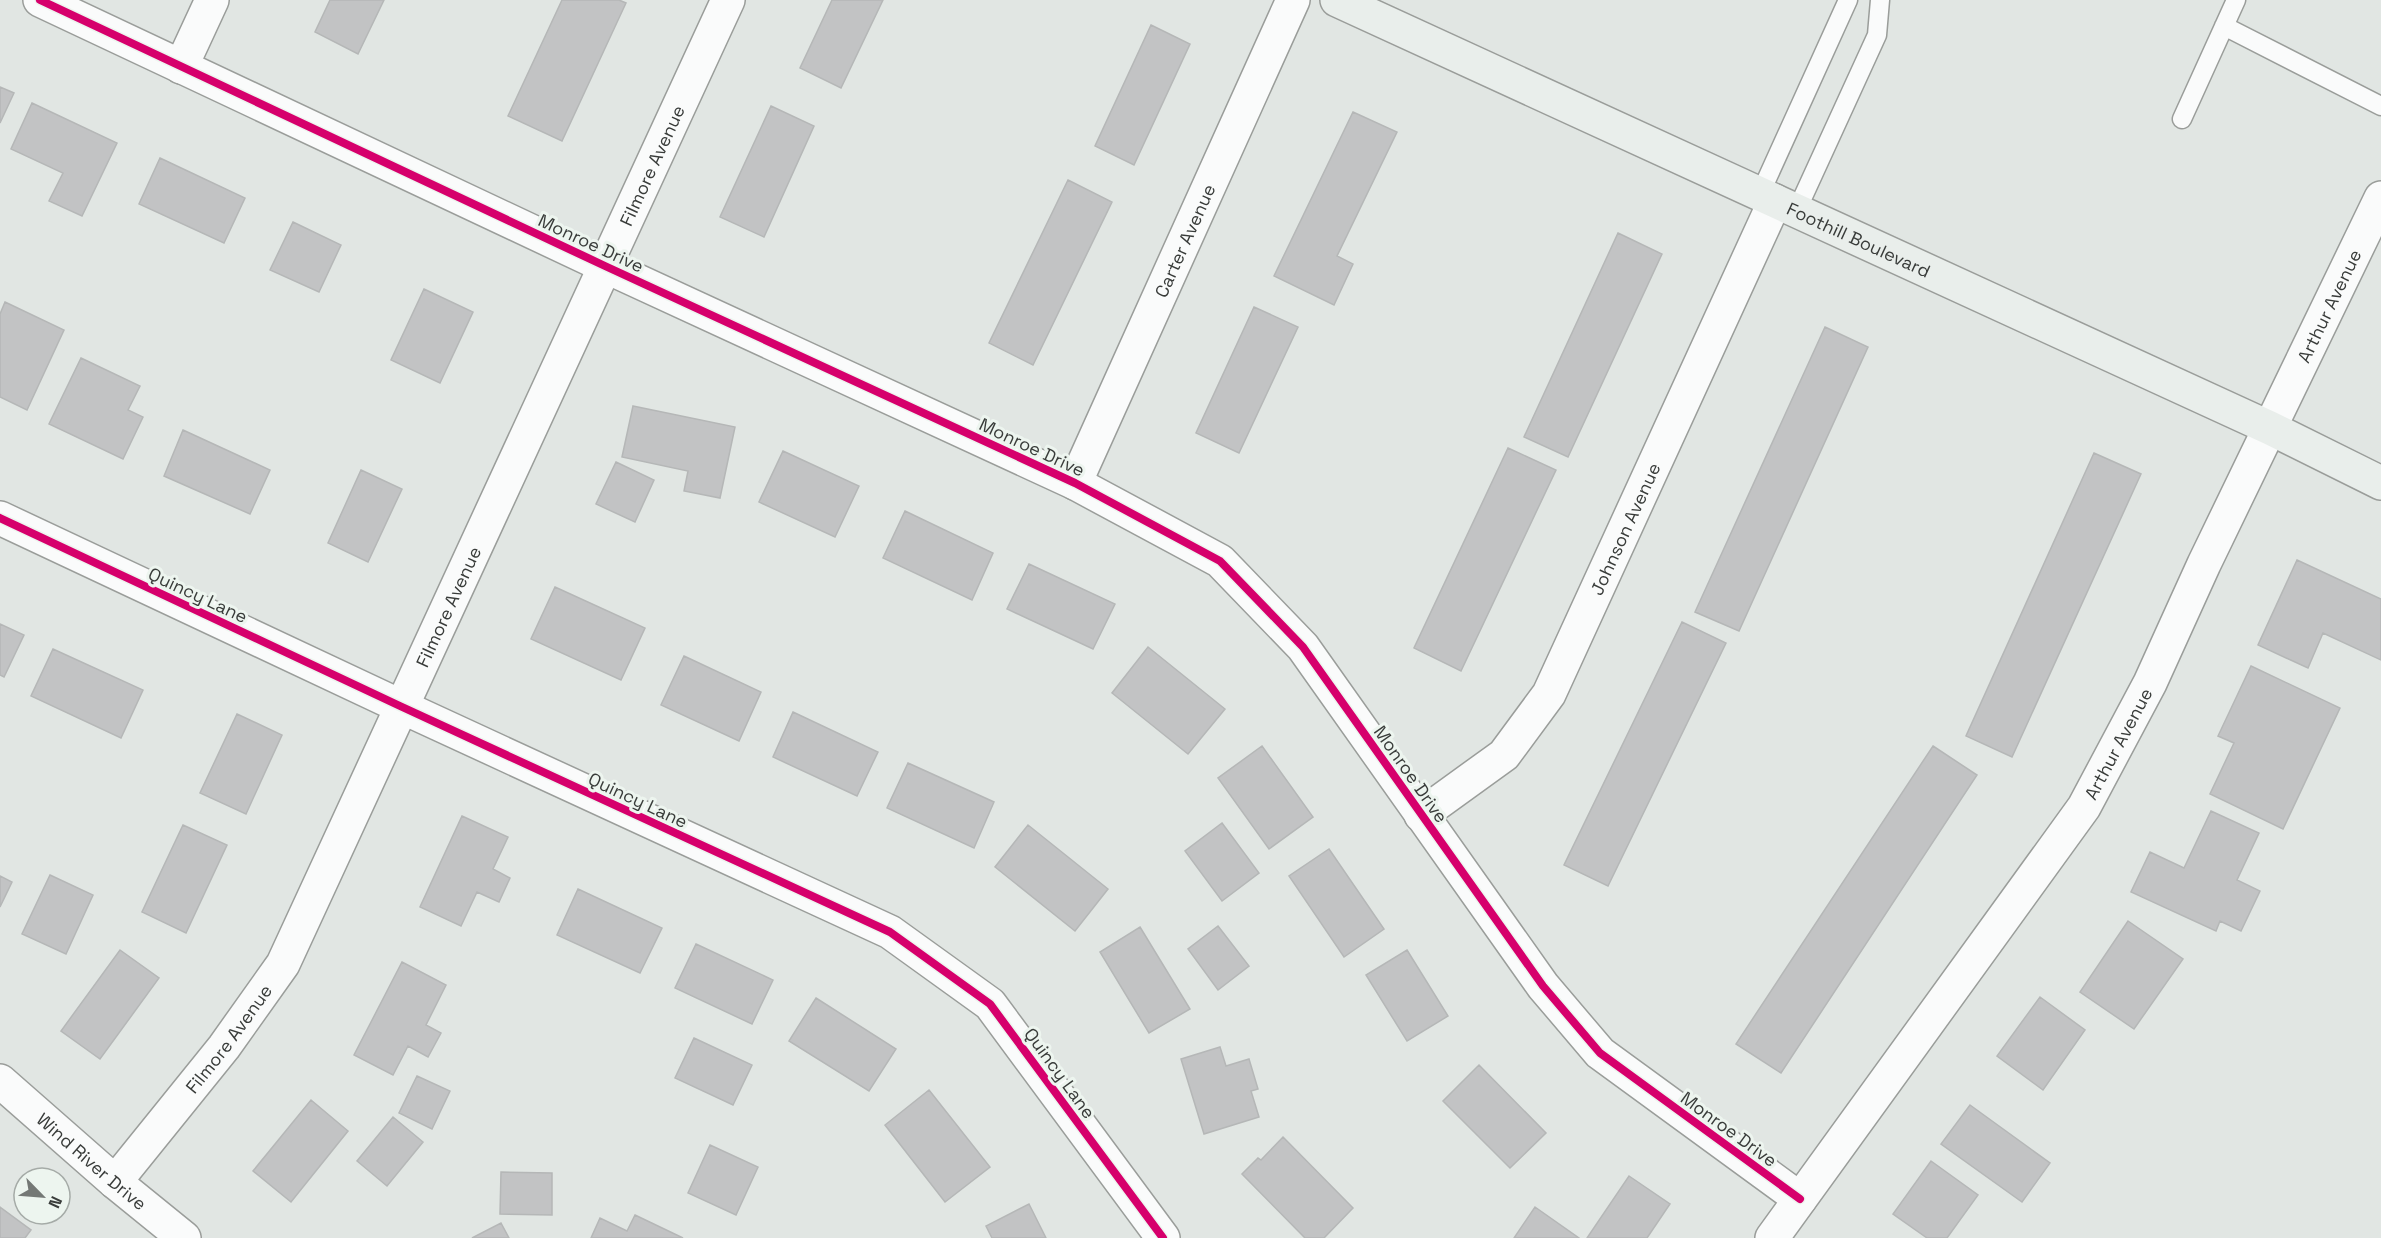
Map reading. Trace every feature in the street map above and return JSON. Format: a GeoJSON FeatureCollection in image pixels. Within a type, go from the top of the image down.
{"type":"FeatureCollection","features":[{"type":"Feature","properties":{"kind":"main road","name":"Foothill Boulevard"},"geometry":{"type":"LineString","coordinates":[[1337,0],[2270,428],[2381,483]]}},
{"type":"Feature","properties":{"kind":"street","name":"Monroe Drive"},"geometry":{"type":"LineString","coordinates":[[40,0],[605,266],[1076,483],[1220,561],[1303,647],[1543,986],[1600,1053],[1800,1199]]}},
{"type":"Feature","properties":{"kind":"street"},"geometry":{"type":"LineString","coordinates":[[181,67],[212,0]]}},
{"type":"Feature","properties":{"kind":"street","name":"Filmore Avenue"},"geometry":{"type":"LineString","coordinates":[[115,1182],[224,1047],[283,964],[400,706],[728,0]]}},
{"type":"Feature","properties":{"kind":"street","name":"Carter Avenue"},"geometry":{"type":"LineString","coordinates":[[1076,483],[1293,0]]}},
{"type":"Feature","properties":{"kind":"street","name":"Arthur Avenue"},"geometry":{"type":"LineString","coordinates":[[1772,1238],[2084,807],[2150,683],[2204,564],[2381,198]]}},
{"type":"Feature","properties":{"kind":"street","name":"Johnson Avenue"},"geometry":{"type":"LineString","coordinates":[[1421,815],[1504,755],[1549,694],[1777,202]]}},
{"type":"Feature","properties":{"kind":"street","name":"Quincy Lane"},"geometry":{"type":"LineString","coordinates":[[0,518],[890,932],[990,1004],[1163,1238]]}},
{"type":"Feature","properties":{"kind":"street","name":"Wind River Drive"},"geometry":{"type":"LineString","coordinates":[[0,1081],[115,1182],[184,1238]]}},
{"type":"Feature","properties":{"kind":"lane"},"geometry":{"type":"LineString","coordinates":[[1777,202],[1848,0]]}},
{"type":"Feature","properties":{"kind":"lane"},"geometry":{"type":"LineString","coordinates":[[1777,202],[1877,34],[1880,0]]}},
{"type":"Feature","properties":{"kind":"lane"},"geometry":{"type":"LineString","coordinates":[[2182,119],[2236,0]]}},
{"type":"Feature","properties":{"kind":"lane"},"geometry":{"type":"LineString","coordinates":[[2224,26],[2381,106]]}},
{"type":"Feature","properties":{"kind":"building"},"geometry":{"type":"Polygon","coordinates":[[[330,0],[384,0],[358,54],[315,32],[330,0]]]}},
{"type":"Feature","properties":{"kind":"building"},"geometry":{"type":"Polygon","coordinates":[[[562,0],[619,0],[626,3],[562,141],[508,116],[562,0]]]}},
{"type":"Feature","properties":{"kind":"building"},"geometry":{"type":"Polygon","coordinates":[[[832,0],[883,0],[841,88],[800,68],[832,0]]]}},
{"type":"Feature","properties":{"kind":"building"},"geometry":{"type":"Polygon","coordinates":[[[1151,25],[1190,44],[1134,165],[1095,146],[1151,25]]]}},
{"type":"Feature","properties":{"kind":"building"},"geometry":{"type":"Polygon","coordinates":[[[0,87],[14,93],[0,123],[0,87]]]}},
{"type":"Feature","properties":{"kind":"building"},"geometry":{"type":"Polygon","coordinates":[[[32,103],[117,143],[82,216],[49,201],[63,173],[11,149],[32,103]]]}},
{"type":"Feature","properties":{"kind":"building"},"geometry":{"type":"Polygon","coordinates":[[[771,106],[814,126],[764,237],[720,217],[771,106]]]}},
{"type":"Feature","properties":{"kind":"building"},"geometry":{"type":"Polygon","coordinates":[[[1353,112],[1397,132],[1337,256],[1353,264],[1334,305],[1274,276],[1353,112]]]}},
{"type":"Feature","properties":{"kind":"building"},"geometry":{"type":"Polygon","coordinates":[[[160,158],[245,198],[224,243],[139,204],[160,158]]]}},
{"type":"Feature","properties":{"kind":"building"},"geometry":{"type":"Polygon","coordinates":[[[1068,180],[1112,202],[1033,365],[989,343],[1068,180]]]}},
{"type":"Feature","properties":{"kind":"building"},"geometry":{"type":"Polygon","coordinates":[[[293,222],[341,245],[319,292],[270,270],[293,222]]]}},
{"type":"Feature","properties":{"kind":"building"},"geometry":{"type":"Polygon","coordinates":[[[1618,233],[1662,254],[1568,457],[1524,437],[1618,233]]]}},
{"type":"Feature","properties":{"kind":"building"},"geometry":{"type":"Polygon","coordinates":[[[424,289],[473,312],[440,383],[391,360],[424,289]]]}},
{"type":"Feature","properties":{"kind":"building"},"geometry":{"type":"Polygon","coordinates":[[[5,302],[64,330],[27,410],[0,397],[0,314],[5,302]]]}},
{"type":"Feature","properties":{"kind":"building"},"geometry":{"type":"Polygon","coordinates":[[[1254,307],[1298,327],[1239,453],[1196,433],[1254,307]]]}},
{"type":"Feature","properties":{"kind":"building"},"geometry":{"type":"Polygon","coordinates":[[[1825,327],[1868,347],[1739,631],[1695,612],[1825,327]]]}},
{"type":"Feature","properties":{"kind":"building"},"geometry":{"type":"Polygon","coordinates":[[[81,358],[140,386],[128,410],[143,417],[123,459],[49,424],[81,358]]]}},
{"type":"Feature","properties":{"kind":"building"},"geometry":{"type":"Polygon","coordinates":[[[633,406],[735,427],[720,498],[684,491],[688,471],[622,457],[633,406]]]}},
{"type":"Feature","properties":{"kind":"building"},"geometry":{"type":"Polygon","coordinates":[[[183,430],[270,470],[250,514],[164,476],[183,430]]]}},
{"type":"Feature","properties":{"kind":"building"},"geometry":{"type":"Polygon","coordinates":[[[1508,448],[1556,470],[1461,671],[1414,648],[1508,448]]]}},
{"type":"Feature","properties":{"kind":"building"},"geometry":{"type":"Polygon","coordinates":[[[783,451],[859,486],[835,537],[759,502],[783,451]]]}},
{"type":"Feature","properties":{"kind":"building"},"geometry":{"type":"Polygon","coordinates":[[[2094,453],[2141,474],[2012,757],[1966,736],[2094,453]]]}},
{"type":"Feature","properties":{"kind":"building"},"geometry":{"type":"Polygon","coordinates":[[[616,462],[654,480],[635,522],[596,504],[616,462]]]}},
{"type":"Feature","properties":{"kind":"building"},"geometry":{"type":"Polygon","coordinates":[[[361,470],[402,489],[368,562],[328,543],[361,470]]]}},
{"type":"Feature","properties":{"kind":"building"},"geometry":{"type":"Polygon","coordinates":[[[905,511],[993,553],[972,600],[883,558],[905,511]]]}},
{"type":"Feature","properties":{"kind":"building"},"geometry":{"type":"Polygon","coordinates":[[[2297,560],[2381,599],[2381,660],[2323,633],[2308,668],[2258,645],[2297,560]]]}},
{"type":"Feature","properties":{"kind":"building"},"geometry":{"type":"Polygon","coordinates":[[[1029,564],[1115,604],[1093,649],[1007,609],[1029,564]]]}},
{"type":"Feature","properties":{"kind":"building"},"geometry":{"type":"Polygon","coordinates":[[[555,587],[645,628],[621,680],[531,639],[555,587]]]}},
{"type":"Feature","properties":{"kind":"building"},"geometry":{"type":"Polygon","coordinates":[[[1682,622],[1726,643],[1608,886],[1564,865],[1682,622]]]}},
{"type":"Feature","properties":{"kind":"building"},"geometry":{"type":"Polygon","coordinates":[[[0,624],[24,635],[4,677],[0,675],[0,624]]]}},
{"type":"Feature","properties":{"kind":"building"},"geometry":{"type":"Polygon","coordinates":[[[1148,647],[1225,709],[1188,754],[1112,693],[1148,647]]]}},
{"type":"Feature","properties":{"kind":"building"},"geometry":{"type":"Polygon","coordinates":[[[53,649],[143,690],[121,738],[31,696],[53,649]]]}},
{"type":"Feature","properties":{"kind":"building"},"geometry":{"type":"Polygon","coordinates":[[[684,656],[761,692],[739,741],[661,705],[684,656]]]}},
{"type":"Feature","properties":{"kind":"building"},"geometry":{"type":"Polygon","coordinates":[[[2251,666],[2340,708],[2283,829],[2210,794],[2234,743],[2218,736],[2251,666]]]}},
{"type":"Feature","properties":{"kind":"building"},"geometry":{"type":"Polygon","coordinates":[[[793,712],[878,752],[857,796],[773,757],[793,712]]]}},
{"type":"Feature","properties":{"kind":"building"},"geometry":{"type":"Polygon","coordinates":[[[237,714],[282,735],[246,814],[200,793],[237,714]]]}},
{"type":"Feature","properties":{"kind":"building"},"geometry":{"type":"Polygon","coordinates":[[[1262,746],[1313,817],[1269,849],[1218,778],[1262,746]]]}},
{"type":"Feature","properties":{"kind":"building"},"geometry":{"type":"Polygon","coordinates":[[[1933,746],[1977,775],[1781,1073],[1736,1044],[1933,746]]]}},
{"type":"Feature","properties":{"kind":"building"},"geometry":{"type":"Polygon","coordinates":[[[908,763],[994,802],[974,848],[887,808],[908,763]]]}},
{"type":"Feature","properties":{"kind":"building"},"geometry":{"type":"Polygon","coordinates":[[[2211,811],[2259,833],[2237,880],[2260,891],[2241,931],[2220,921],[2216,931],[2131,892],[2150,852],[2184,868],[2211,811]]]}},
{"type":"Feature","properties":{"kind":"building"},"geometry":{"type":"Polygon","coordinates":[[[462,816],[508,837],[493,869],[510,878],[499,902],[477,892],[461,926],[420,907],[462,816]]]}},
{"type":"Feature","properties":{"kind":"building"},"geometry":{"type":"Polygon","coordinates":[[[1222,823],[1259,873],[1222,901],[1185,851],[1222,823]]]}},
{"type":"Feature","properties":{"kind":"building"},"geometry":{"type":"Polygon","coordinates":[[[183,825],[227,845],[186,933],[142,912],[183,825]]]}},
{"type":"Feature","properties":{"kind":"building"},"geometry":{"type":"Polygon","coordinates":[[[1028,825],[1108,889],[1075,931],[995,867],[1028,825]]]}},
{"type":"Feature","properties":{"kind":"building"},"geometry":{"type":"Polygon","coordinates":[[[1329,849],[1384,929],[1344,957],[1289,876],[1329,849]]]}},
{"type":"Feature","properties":{"kind":"building"},"geometry":{"type":"Polygon","coordinates":[[[50,875],[93,895],[66,954],[22,934],[50,875]]]}},
{"type":"Feature","properties":{"kind":"building"},"geometry":{"type":"Polygon","coordinates":[[[0,876],[12,882],[0,907],[0,876]]]}},
{"type":"Feature","properties":{"kind":"building"},"geometry":{"type":"Polygon","coordinates":[[[578,889],[662,928],[640,973],[557,935],[578,889]]]}},
{"type":"Feature","properties":{"kind":"building"},"geometry":{"type":"Polygon","coordinates":[[[2128,921],[2183,959],[2134,1029],[2080,992],[2128,921]]]}},
{"type":"Feature","properties":{"kind":"building"},"geometry":{"type":"Polygon","coordinates":[[[1218,926],[1249,966],[1218,990],[1188,949],[1218,926]]]}},
{"type":"Feature","properties":{"kind":"building"},"geometry":{"type":"Polygon","coordinates":[[[1140,927],[1190,1009],[1149,1033],[1100,952],[1140,927]]]}},
{"type":"Feature","properties":{"kind":"building"},"geometry":{"type":"Polygon","coordinates":[[[696,944],[773,980],[752,1024],[675,988],[696,944]]]}},
{"type":"Feature","properties":{"kind":"building"},"geometry":{"type":"Polygon","coordinates":[[[120,950],[159,978],[100,1059],[61,1031],[120,950]]]}},
{"type":"Feature","properties":{"kind":"building"},"geometry":{"type":"Polygon","coordinates":[[[1407,950],[1448,1016],[1407,1041],[1366,975],[1407,950]]]}},
{"type":"Feature","properties":{"kind":"building"},"geometry":{"type":"Polygon","coordinates":[[[402,962],[446,985],[426,1025],[441,1033],[428,1057],[408,1046],[393,1075],[354,1055],[402,962]]]}},
{"type":"Feature","properties":{"kind":"building"},"geometry":{"type":"Polygon","coordinates":[[[2040,997],[2085,1030],[2043,1090],[1997,1056],[2040,997]]]}},
{"type":"Feature","properties":{"kind":"building"},"geometry":{"type":"Polygon","coordinates":[[[816,998],[896,1049],[869,1091],[789,1041],[816,998]]]}},
{"type":"Feature","properties":{"kind":"building"},"geometry":{"type":"Polygon","coordinates":[[[694,1038],[752,1065],[733,1105],[675,1078],[694,1038]]]}},
{"type":"Feature","properties":{"kind":"building"},"geometry":{"type":"Polygon","coordinates":[[[1220,1047],[1226,1066],[1249,1059],[1258,1089],[1251,1091],[1259,1117],[1204,1134],[1181,1059],[1220,1047]]]}},
{"type":"Feature","properties":{"kind":"building"},"geometry":{"type":"Polygon","coordinates":[[[1479,1065],[1546,1133],[1510,1168],[1443,1101],[1479,1065]]]}},
{"type":"Feature","properties":{"kind":"building"},"geometry":{"type":"Polygon","coordinates":[[[417,1076],[450,1091],[432,1129],[399,1113],[417,1076]]]}},
{"type":"Feature","properties":{"kind":"building"},"geometry":{"type":"Polygon","coordinates":[[[929,1090],[990,1167],[945,1202],[885,1125],[929,1090]]]}},
{"type":"Feature","properties":{"kind":"building"},"geometry":{"type":"Polygon","coordinates":[[[311,1100],[348,1131],[291,1202],[253,1171],[311,1100]]]}},
{"type":"Feature","properties":{"kind":"building"},"geometry":{"type":"Polygon","coordinates":[[[1970,1105],[2050,1163],[2022,1202],[1941,1144],[1970,1105]]]}},
{"type":"Feature","properties":{"kind":"building"},"geometry":{"type":"Polygon","coordinates":[[[393,1117],[423,1142],[387,1186],[357,1161],[393,1117]]]}},
{"type":"Feature","properties":{"kind":"building"},"geometry":{"type":"Polygon","coordinates":[[[1283,1137],[1353,1208],[1324,1238],[1305,1238],[1242,1174],[1258,1158],[1261,1160],[1283,1137]]]}},
{"type":"Feature","properties":{"kind":"building"},"geometry":{"type":"Polygon","coordinates":[[[710,1145],[758,1167],[736,1215],[688,1193],[710,1145]]]}},
{"type":"Feature","properties":{"kind":"building"},"geometry":{"type":"Polygon","coordinates":[[[1931,1161],[1978,1195],[1947,1238],[1927,1238],[1893,1214],[1931,1161]]]}},
{"type":"Feature","properties":{"kind":"building"},"geometry":{"type":"Polygon","coordinates":[[[501,1172],[552,1173],[552,1215],[500,1214],[501,1172]]]}},
{"type":"Feature","properties":{"kind":"building"},"geometry":{"type":"Polygon","coordinates":[[[1629,1176],[1670,1204],[1647,1238],[1587,1238],[1629,1176]]]}},
{"type":"Feature","properties":{"kind":"building"},"geometry":{"type":"Polygon","coordinates":[[[1029,1204],[1046,1238],[992,1238],[986,1226],[1029,1204]]]}},
{"type":"Feature","properties":{"kind":"building"},"geometry":{"type":"Polygon","coordinates":[[[0,1207],[12,1216],[12,1226],[26,1226],[31,1230],[25,1238],[0,1238],[0,1207]]]}},
{"type":"Feature","properties":{"kind":"building"},"geometry":{"type":"Polygon","coordinates":[[[1535,1207],[1579,1238],[1514,1238],[1535,1207]]]}},
{"type":"Feature","properties":{"kind":"building"},"geometry":{"type":"Polygon","coordinates":[[[635,1215],[683,1238],[591,1238],[600,1218],[627,1231],[635,1215]]]}},
{"type":"Feature","properties":{"kind":"building"},"geometry":{"type":"Polygon","coordinates":[[[501,1223],[509,1238],[472,1238],[501,1223]]]}},
{"type":"Feature","properties":{"kind":"cycle path"},"geometry":{"type":"LineString","coordinates":[[40,0],[605,266],[1075,483],[1220,561],[1303,647],[1543,986],[1600,1053],[1800,1199]]}},
{"type":"Feature","properties":{"kind":"cycle path"},"geometry":{"type":"LineString","coordinates":[[0,518],[890,932],[990,1004],[1163,1238]]}}]}
